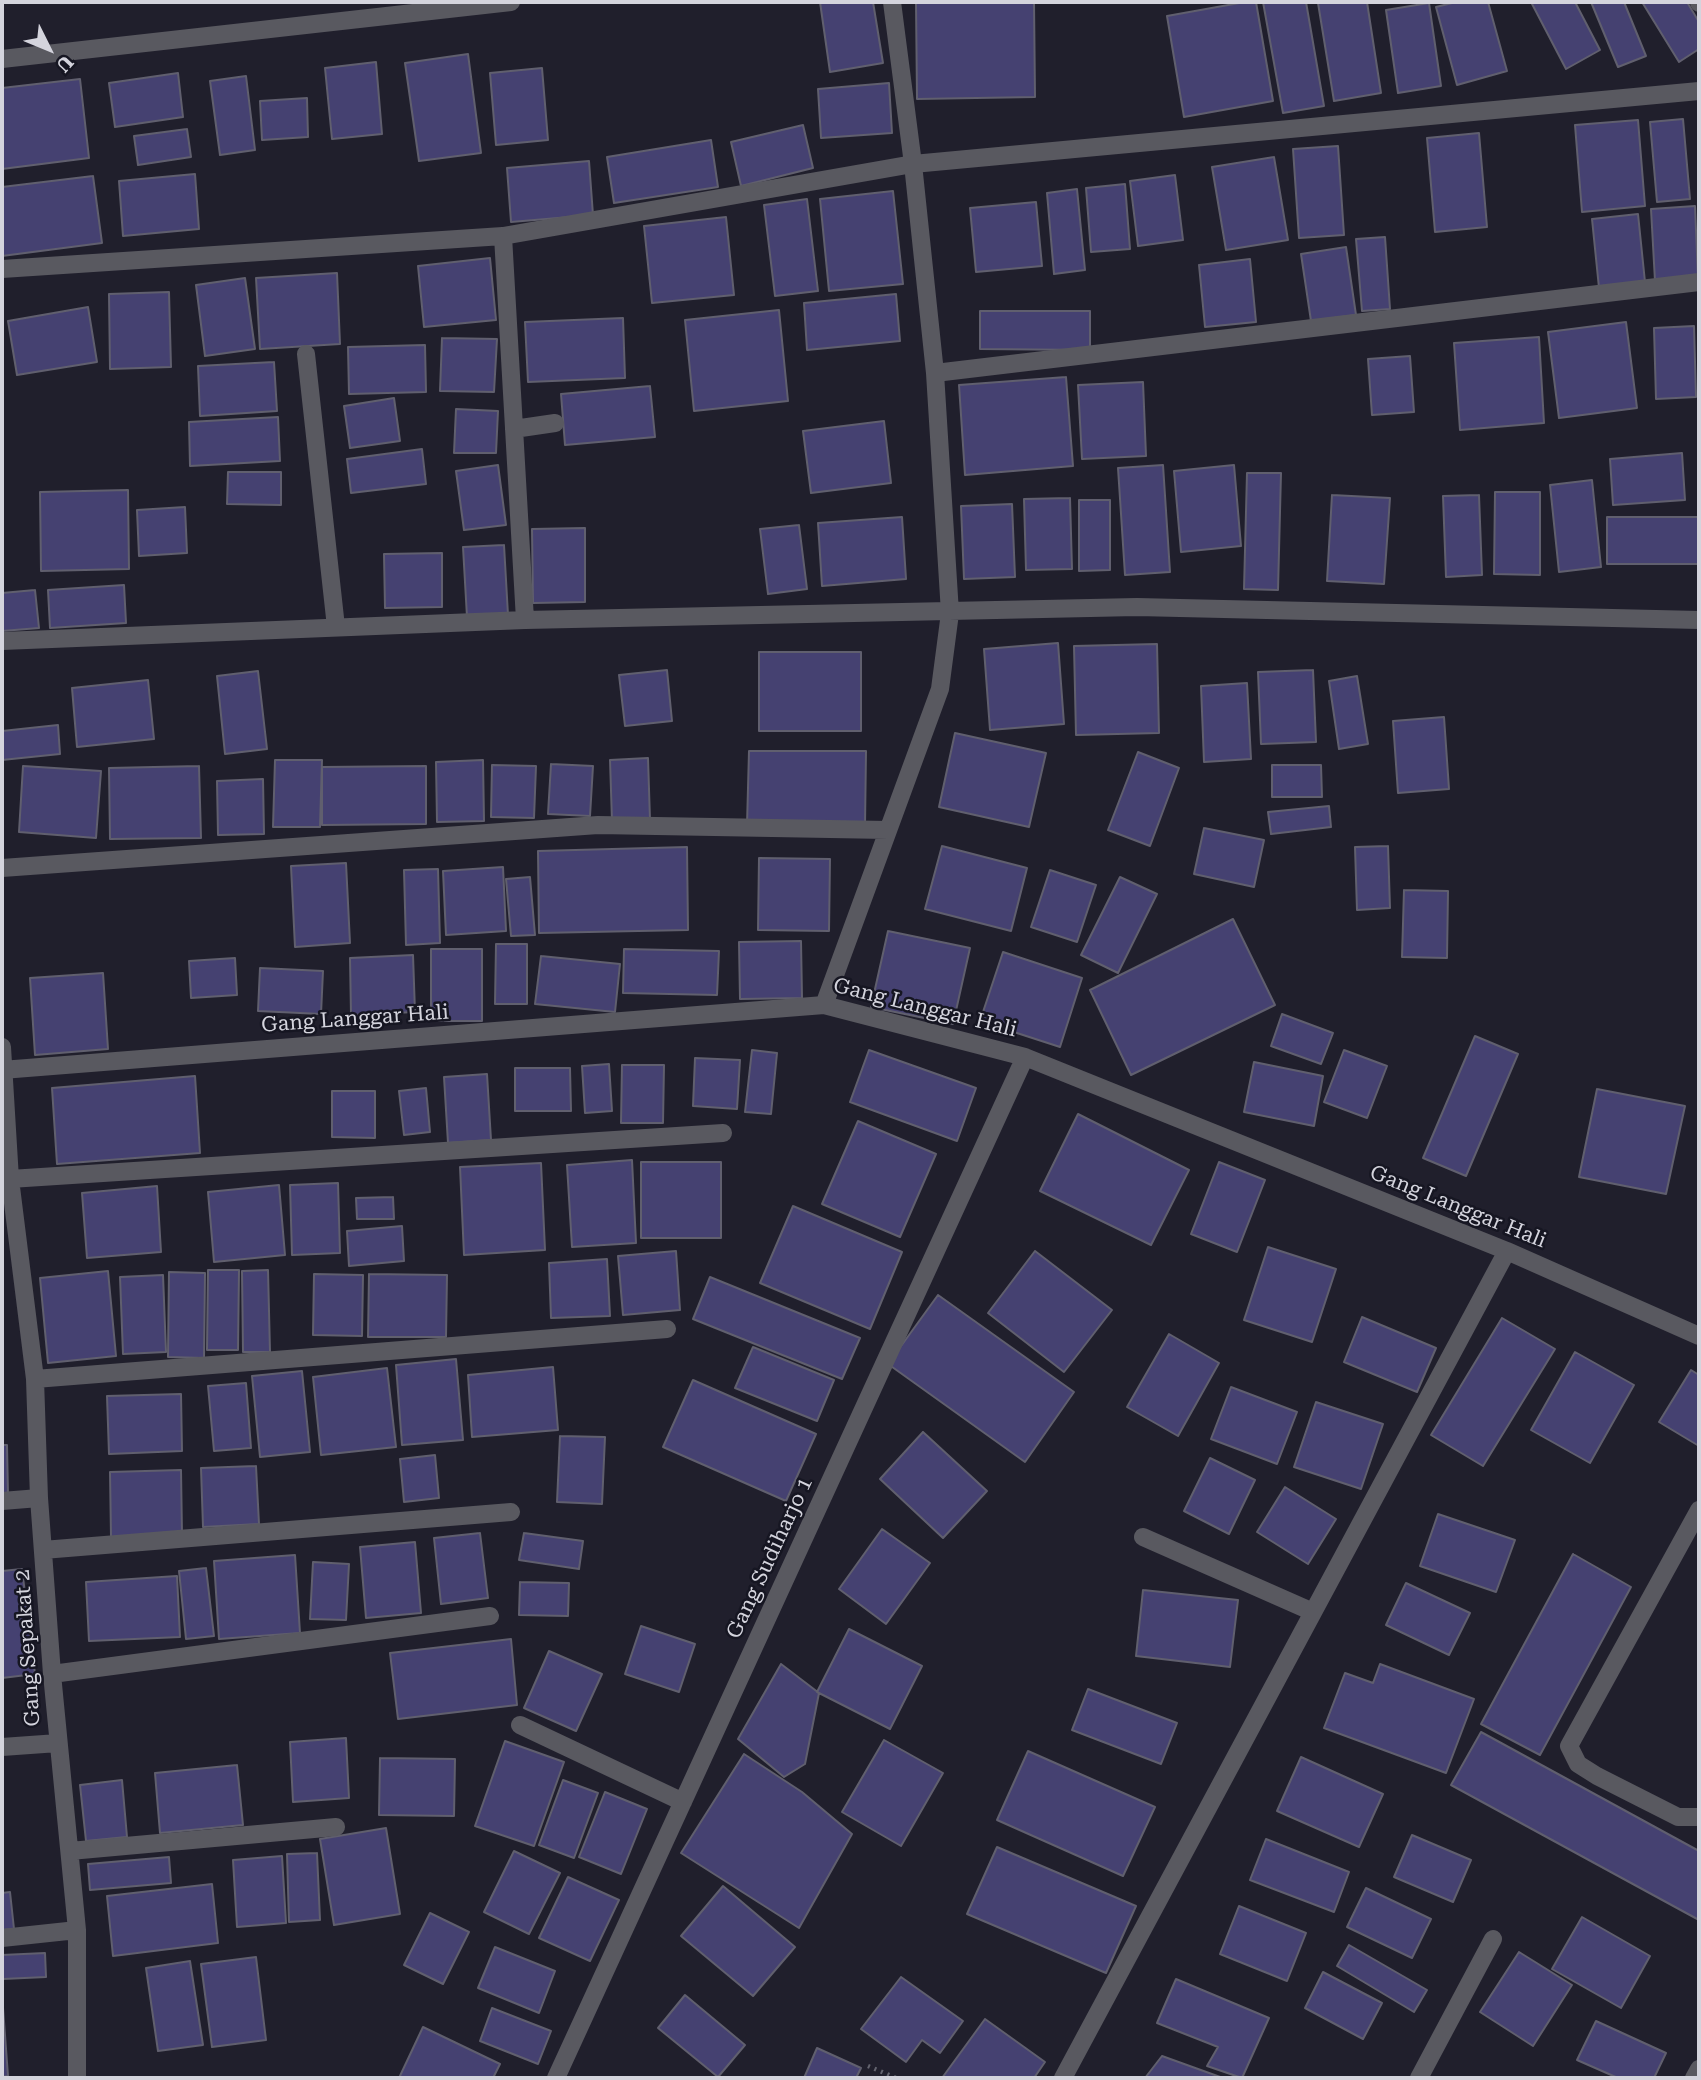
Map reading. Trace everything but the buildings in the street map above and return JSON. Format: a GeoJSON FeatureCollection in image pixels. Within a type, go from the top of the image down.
{"type":"FeatureCollection","features":[{"type":"Feature","properties":{"kind":"street"},"geometry":{"type":"LineString","coordinates":[[2,60],[511,2]]}},
{"type":"Feature","properties":{"kind":"street"},"geometry":{"type":"LineString","coordinates":[[824,1005],[940,689],[950,613],[934,373],[913,164],[892,2]]}},
{"type":"Feature","properties":{"kind":"street"},"geometry":{"type":"LineString","coordinates":[[2,269],[503,236],[913,164],[1699,91]]}},
{"type":"Feature","properties":{"kind":"street"},"geometry":{"type":"LineString","coordinates":[[503,236],[525,620]]}},
{"type":"Feature","properties":{"kind":"street"},"geometry":{"type":"LineString","coordinates":[[934,373],[1699,282]]}},
{"type":"Feature","properties":{"kind":"street"},"geometry":{"type":"LineString","coordinates":[[306,354],[336,628]]}},
{"type":"Feature","properties":{"kind":"street"},"geometry":{"type":"LineString","coordinates":[[514,429],[555,423]]}},
{"type":"Feature","properties":{"kind":"street"},"geometry":{"type":"LineString","coordinates":[[2,641],[525,620],[1137,607],[1699,620]]}},
{"type":"Feature","properties":{"kind":"street"},"geometry":{"type":"LineString","coordinates":[[2,867],[598,825],[888,830]]}},
{"type":"Feature","properties":{"kind":"street","name":"Gang Langgar Hali"},"geometry":{"type":"LineString","coordinates":[[3,1070],[824,1005],[1026,1057],[1507,1251],[1699,1336]]}},
{"type":"Feature","properties":{"kind":"street","name":"Gang Sepakat 2"},"geometry":{"type":"LineString","coordinates":[[2,1046],[10,1179],[35,1379],[39,1498],[52,1674],[77,1930],[77,2078]]}},
{"type":"Feature","properties":{"kind":"street","name":"Gang Sudiharjo 1"},"geometry":{"type":"LineString","coordinates":[[556,2078],[1026,1057]]}},
{"type":"Feature","properties":{"kind":"street"},"geometry":{"type":"LineString","coordinates":[[10,1179],[723,1133]]}},
{"type":"Feature","properties":{"kind":"street"},"geometry":{"type":"LineString","coordinates":[[1063,2078],[1507,1251]]}},
{"type":"Feature","properties":{"kind":"street"},"geometry":{"type":"LineString","coordinates":[[35,1379],[667,1329]]}},
{"type":"Feature","properties":{"kind":"street"},"geometry":{"type":"LineString","coordinates":[[2,1501],[39,1498]]}},
{"type":"Feature","properties":{"kind":"street"},"geometry":{"type":"LineString","coordinates":[[1699,1510],[1569,1746],[1578,1764],[1597,1776],[1678,1817],[1699,1817]]}},
{"type":"Feature","properties":{"kind":"street"},"geometry":{"type":"LineString","coordinates":[[43,1550],[511,1511]]}},
{"type":"Feature","properties":{"kind":"street"},"geometry":{"type":"LineString","coordinates":[[1143,1537],[1313,1612]]}},
{"type":"Feature","properties":{"kind":"street"},"geometry":{"type":"LineString","coordinates":[[52,1674],[491,1616]]}},
{"type":"Feature","properties":{"kind":"street"},"geometry":{"type":"LineString","coordinates":[[520,1725],[683,1802]]}},
{"type":"Feature","properties":{"kind":"street"},"geometry":{"type":"LineString","coordinates":[[2,1746],[58,1743]]}},
{"type":"Feature","properties":{"kind":"street"},"geometry":{"type":"LineString","coordinates":[[70,1851],[336,1827]]}},
{"type":"Feature","properties":{"kind":"street"},"geometry":{"type":"LineString","coordinates":[[2,1938],[77,1930]]}},
{"type":"Feature","properties":{"kind":"street"},"geometry":{"type":"LineString","coordinates":[[1419,2078],[1493,1939]]}},
{"type":"Feature","properties":{"kind":"street"},"geometry":{"type":"LineString","coordinates":[[1694,2078],[1699,2069]]}},
{"type":"Feature","properties":{"kind":"path"},"geometry":{"type":"LineString","coordinates":[[868,2066],[896,2078]]}}]}
